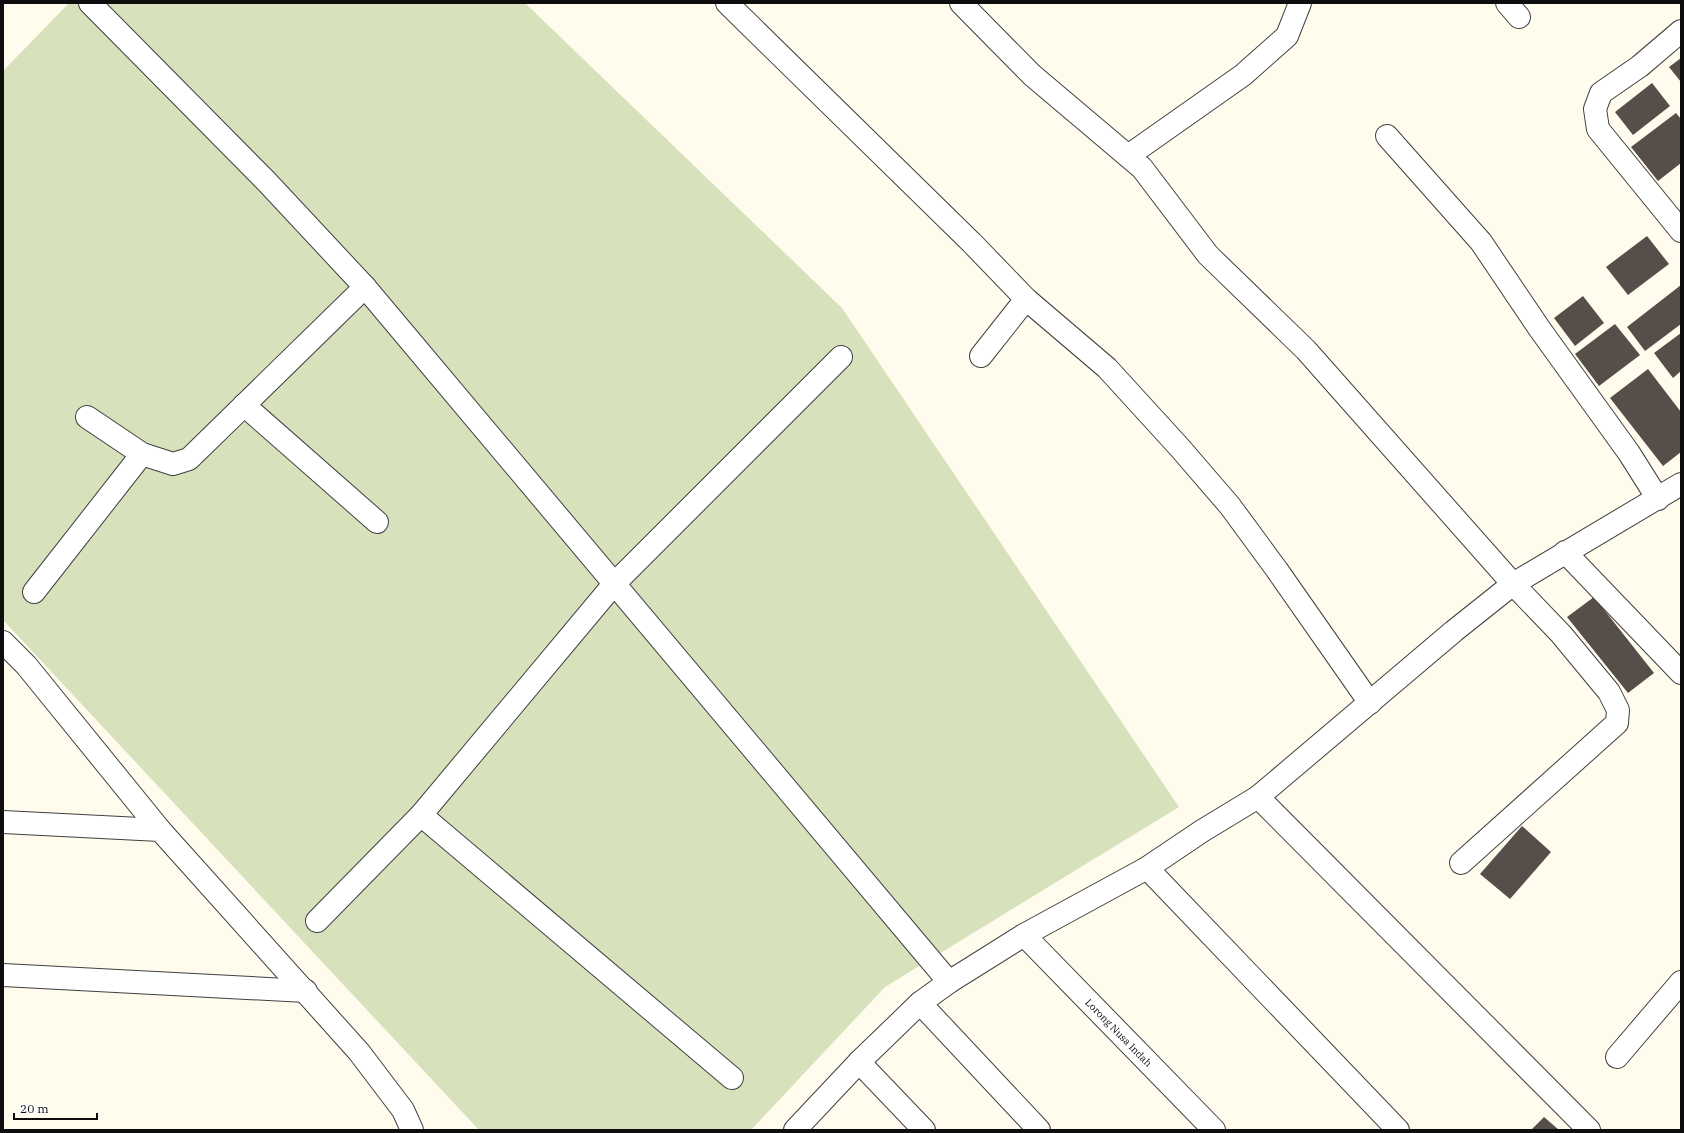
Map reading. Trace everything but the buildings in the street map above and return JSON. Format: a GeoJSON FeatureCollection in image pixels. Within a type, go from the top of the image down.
{"type":"FeatureCollection","features":[{"type":"Feature","properties":{"kind":"street"},"geometry":{"type":"LineString","coordinates":[[90,3],[262,177],[365,287],[949,982]]}},
{"type":"Feature","properties":{"kind":"street"},"geometry":{"type":"LineString","coordinates":[[727,3],[972,243],[1026,299],[1107,368],[1225,500],[1278,570],[1370,703]]}},
{"type":"Feature","properties":{"kind":"street"},"geometry":{"type":"LineString","coordinates":[[961,3],[1032,75],[1142,168],[1208,254],[1306,350],[1513,584],[1561,634],[1609,692],[1617,705],[1618,720],[1611,728],[1461,863]]}},
{"type":"Feature","properties":{"kind":"street"},"geometry":{"type":"LineString","coordinates":[[1128,156],[1243,75],[1286,36],[1300,3]]}},
{"type":"Feature","properties":{"kind":"street"},"geometry":{"type":"LineString","coordinates":[[1681,31],[1640,66],[1601,93],[1595,109],[1598,129],[1681,231]]}},
{"type":"Feature","properties":{"kind":"street"},"geometry":{"type":"LineString","coordinates":[[1387,136],[1481,242],[1539,328],[1629,453],[1658,499]]}},
{"type":"Feature","properties":{"kind":"street"},"geometry":{"type":"LineString","coordinates":[[87,417],[142,454],[172,464],[189,459],[365,287]]}},
{"type":"Feature","properties":{"kind":"street"},"geometry":{"type":"LineString","coordinates":[[981,356],[1026,299]]}},
{"type":"Feature","properties":{"kind":"street"},"geometry":{"type":"LineString","coordinates":[[317,921],[421,815],[614,584],[841,357]]}},
{"type":"Feature","properties":{"kind":"street"},"geometry":{"type":"LineString","coordinates":[[244,405],[377,522]]}},
{"type":"Feature","properties":{"kind":"street"},"geometry":{"type":"LineString","coordinates":[[34,592],[142,454]]}},
{"type":"Feature","properties":{"kind":"street"},"geometry":{"type":"LineString","coordinates":[[795,1130],[859,1062],[920,1003],[949,982],[1024,935],[1147,868],[1202,831],[1258,797],[1454,631],[1513,584],[1681,484]]}},
{"type":"Feature","properties":{"kind":"street"},"geometry":{"type":"LineString","coordinates":[[1565,552],[1681,674]]}},
{"type":"Feature","properties":{"kind":"street"},"geometry":{"type":"LineString","coordinates":[[3,642],[26,665],[160,830],[306,991],[359,1052],[403,1110],[412,1130]]}},
{"type":"Feature","properties":{"kind":"street"},"geometry":{"type":"LineString","coordinates":[[1258,797],[1589,1130]]}},
{"type":"Feature","properties":{"kind":"street"},"geometry":{"type":"LineString","coordinates":[[421,815],[732,1078]]}},
{"type":"Feature","properties":{"kind":"street"},"geometry":{"type":"LineString","coordinates":[[3,822],[160,830]]}},
{"type":"Feature","properties":{"kind":"street"},"geometry":{"type":"LineString","coordinates":[[1147,868],[1398,1130]]}},
{"type":"Feature","properties":{"kind":"street","name":"Lorong Nusa Indah"},"geometry":{"type":"LineString","coordinates":[[1024,935],[1214,1130]]}},
{"type":"Feature","properties":{"kind":"street"},"geometry":{"type":"LineString","coordinates":[[3,975],[306,991]]}},
{"type":"Feature","properties":{"kind":"street"},"geometry":{"type":"LineString","coordinates":[[1617,1057],[1681,982]]}},
{"type":"Feature","properties":{"kind":"street"},"geometry":{"type":"LineString","coordinates":[[920,1003],[1039,1130]]}},
{"type":"Feature","properties":{"kind":"street"},"geometry":{"type":"LineString","coordinates":[[859,1062],[924,1130]]}},
{"type":"Feature","properties":{"kind":"green space"},"geometry":{"type":"Polygon","coordinates":[[[69,3],[525,3],[842,308],[1179,807],[885,987],[751,1130],[479,1130],[3,620],[3,71],[69,3]]]}}]}
